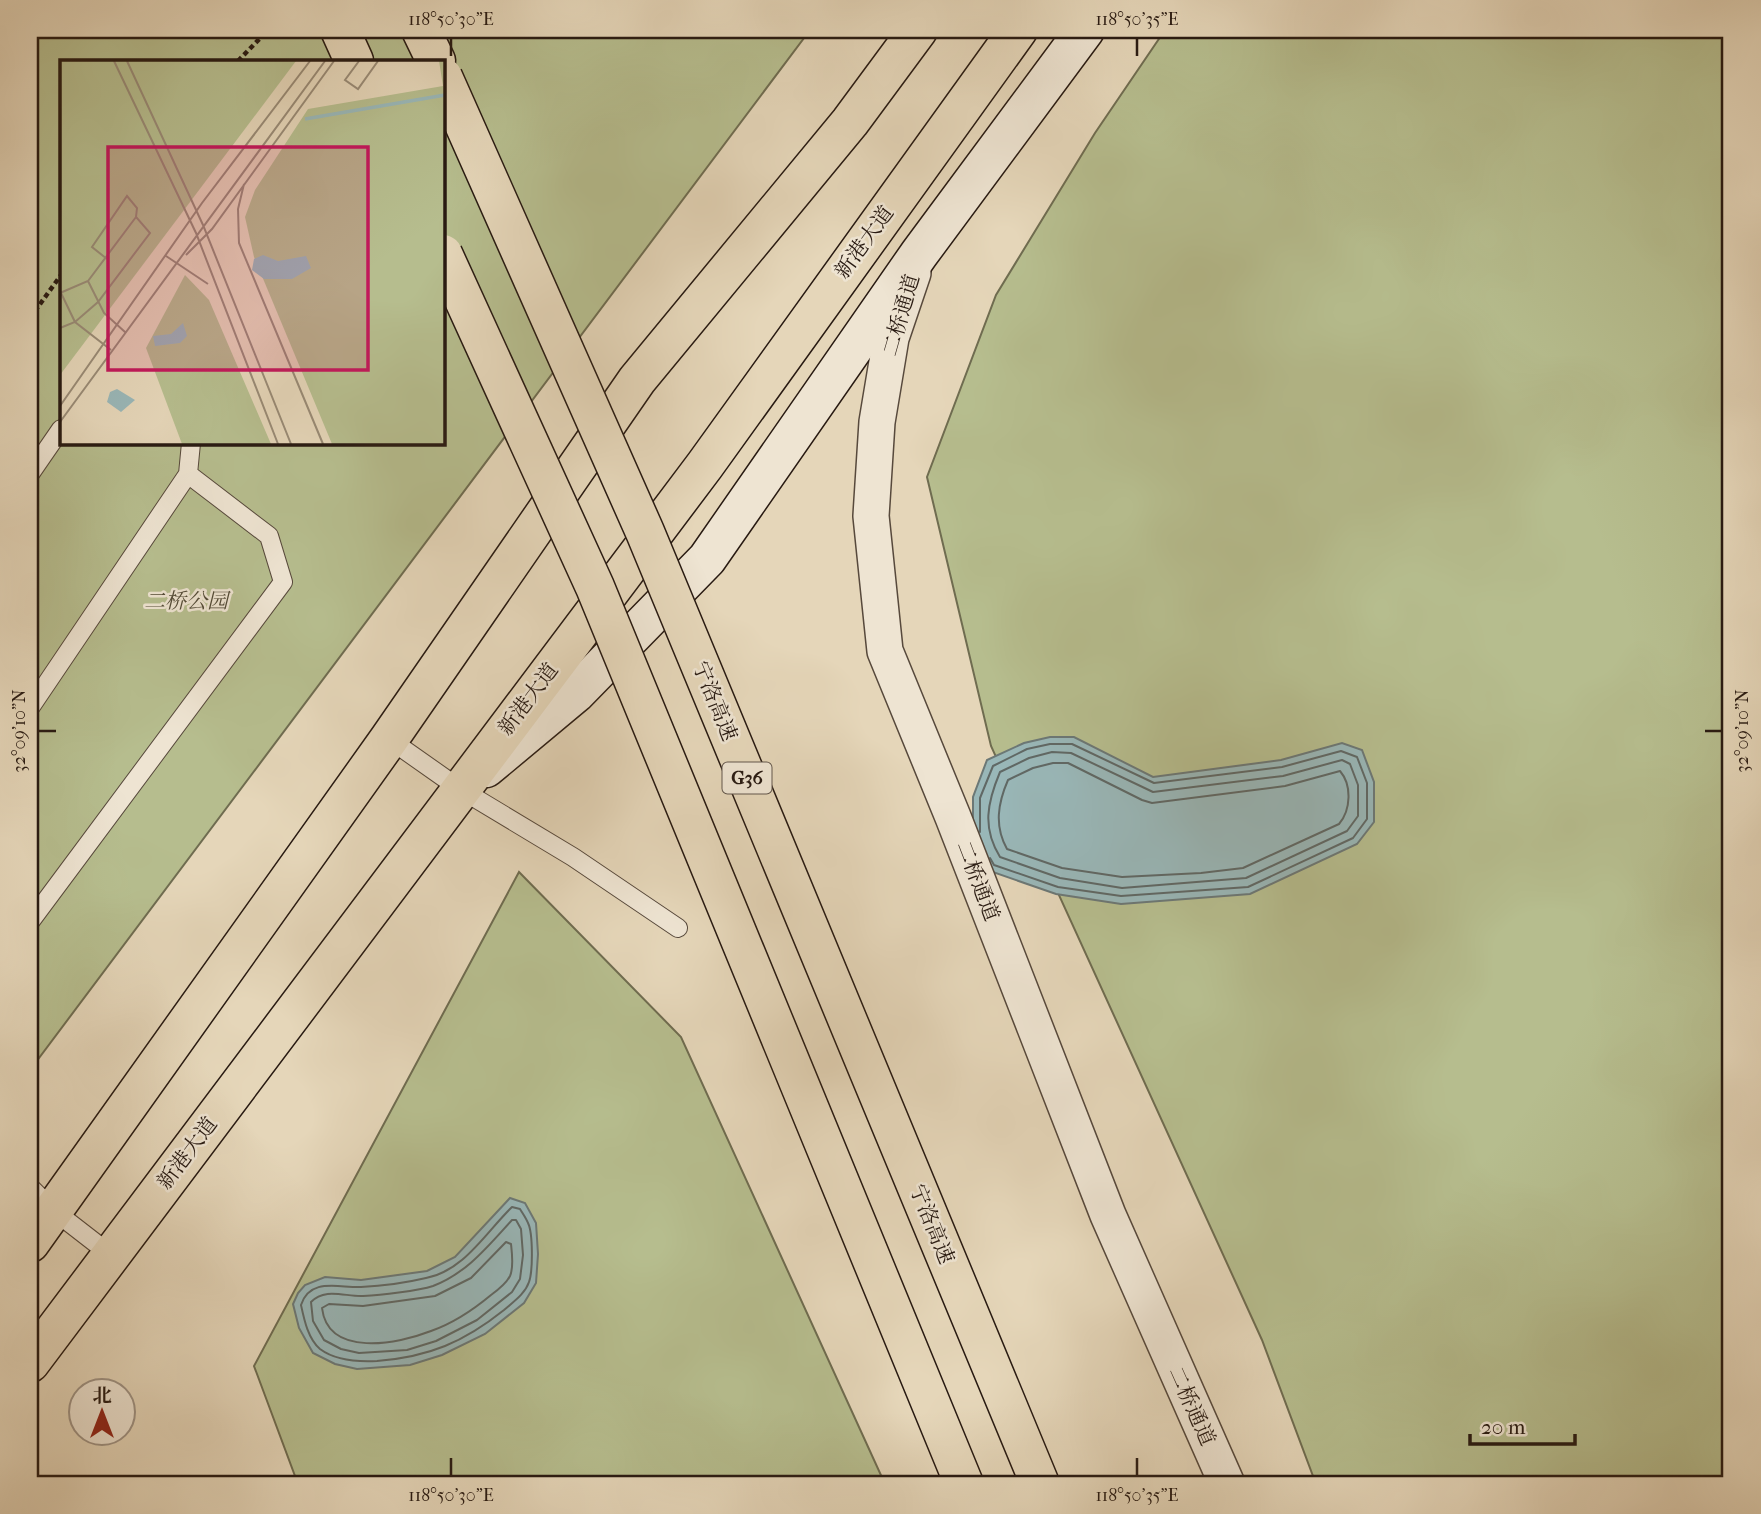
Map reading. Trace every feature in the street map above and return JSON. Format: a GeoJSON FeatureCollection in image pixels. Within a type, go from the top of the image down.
{"type":"FeatureCollection","features":[{"type":"Feature","properties":{"kind":"main road"},"geometry":{"type":"LineString","coordinates":[[340,30],[354,60]]}},
{"type":"Feature","properties":{"kind":"main road"},"geometry":{"type":"LineString","coordinates":[[422,30],[436,60]]}},
{"type":"Feature","properties":{"kind":"main road"},"geometry":{"type":"LineString","coordinates":[[30,1243],[42,1198],[389,739],[637,380],[850,122],[918,30]]}},
{"type":"Feature","properties":{"kind":"main road","name":"新港大道"},"geometry":{"type":"LineString","coordinates":[[30,1363],[705,464],[1018,30]]}},
{"type":"Feature","properties":{"kind":"main road","name":"宁洛高速"},"geometry":{"type":"LineString","coordinates":[[444,80],[645,532],[1040,1484]]}},
{"type":"Feature","properties":{"kind":"main road"},"geometry":{"type":"LineString","coordinates":[[444,256],[595,587],[964,1484]]}},
{"type":"Feature","properties":{"kind":"street"},"geometry":{"type":"LineString","coordinates":[[460,789],[576,693],[707,559],[919,254],[1085,30]]}},
{"type":"Feature","properties":{"kind":"street","name":"二桥通道"},"geometry":{"type":"LineString","coordinates":[[919,254],[891,338],[877,422],[871,516],[885,651],[958,829],[1108,1215],[1227,1484]]}},
{"type":"Feature","properties":{"kind":"lane"},"geometry":{"type":"LineString","coordinates":[[30,474],[60,430]]}},
{"type":"Feature","properties":{"kind":"lane"},"geometry":{"type":"LineString","coordinates":[[30,708],[188,474],[191,444]]}},
{"type":"Feature","properties":{"kind":"lane"},"geometry":{"type":"LineString","coordinates":[[30,922],[283,582],[269,536],[188,474]]}},
{"type":"Feature","properties":{"kind":"lane"},"geometry":{"type":"LineString","coordinates":[[389,739],[460,789],[573,857],[678,929]]}},
{"type":"Feature","properties":{"kind":"lane"},"geometry":{"type":"LineString","coordinates":[[42,1198],[111,1255]]}},
{"type":"Feature","properties":{"kind":"path"},"geometry":{"type":"LineString","coordinates":[[239,60],[268,30]]}},
{"type":"Feature","properties":{"kind":"path"},"geometry":{"type":"LineString","coordinates":[[30,318],[60,276]]}},
{"type":"Feature","properties":{"kind":"green space","name":"二桥公园"},"geometry":{"type":"Polygon","coordinates":[[[30,30],[810,30],[30,1070],[30,30]]]}},
{"type":"Feature","properties":{"kind":"green space"},"geometry":{"type":"Polygon","coordinates":[[[1165,30],[1731,30],[1731,1484],[1316,1484],[1262,1340],[991,746],[927,477],[996,295],[1095,133],[1165,30]]]}},
{"type":"Feature","properties":{"kind":"green space"},"geometry":{"type":"Polygon","coordinates":[[[519,872],[681,1037],[885,1484],[298,1484],[254,1366],[519,872]]]}},
{"type":"Feature","properties":{"kind":"water"},"geometry":{"type":"Polygon","coordinates":[[[1050,737],[1074,737],[1153,777],[1281,760],[1342,743],[1362,750],[1374,782],[1374,822],[1357,844],[1250,894],[1121,904],[1056,894],[987,870],[973,838],[973,797],[987,760],[1024,743],[1050,737]]]}},
{"type":"Feature","properties":{"kind":"water"},"geometry":{"type":"Polygon","coordinates":[[[510,1198],[525,1203],[536,1223],[536,1283],[524,1303],[485,1334],[442,1355],[410,1365],[357,1369],[335,1364],[313,1353],[299,1328],[293,1304],[305,1285],[325,1277],[361,1280],[427,1271],[455,1257],[510,1198]]]}}]}
